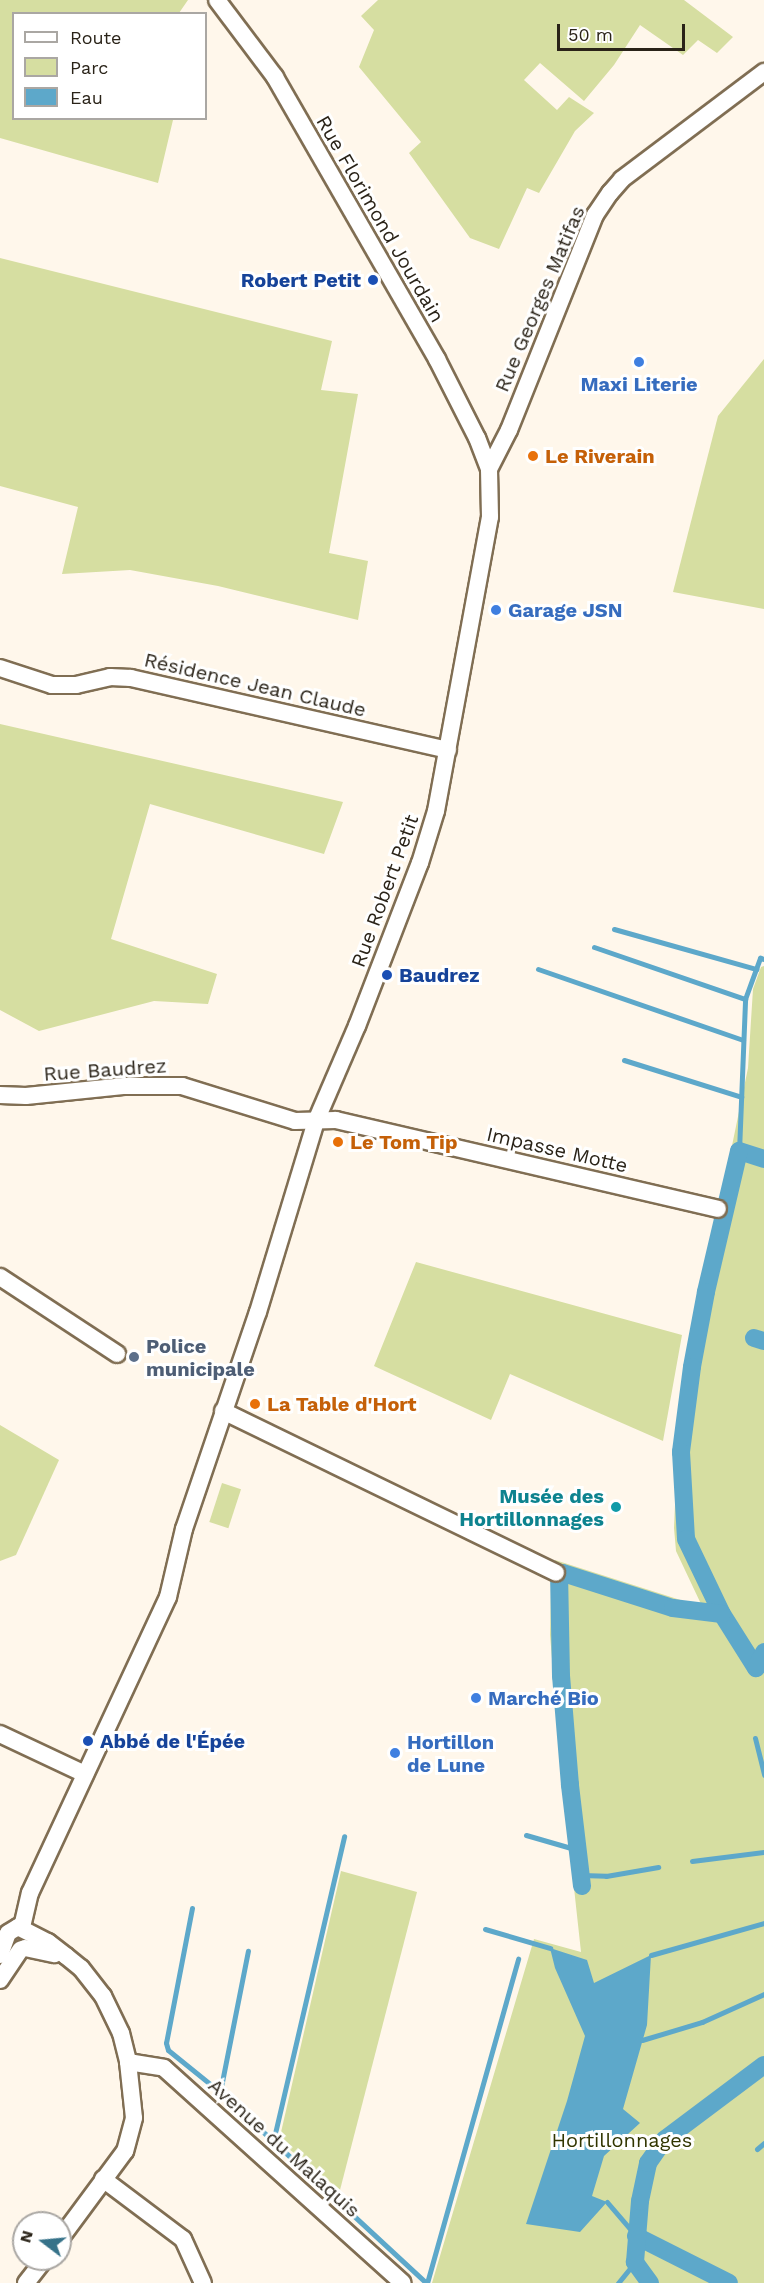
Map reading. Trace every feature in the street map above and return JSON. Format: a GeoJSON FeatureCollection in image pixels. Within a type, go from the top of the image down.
{"type":"FeatureCollection","features":[{"type":"Feature","properties":{"kind":"street","name":"Rue Florimond Jourdain"},"geometry":{"type":"LineString","coordinates":[[217,0],[274,77],[333,177],[437,359],[477,438],[489,469]]}},
{"type":"Feature","properties":{"kind":"street","name":"Rue Georges Matifas"},"geometry":{"type":"LineString","coordinates":[[489,469],[509,430],[582,244],[595,215],[609,193],[622,179],[764,72]]}},
{"type":"Feature","properties":{"kind":"street","name":"Rue Robert Petit"},"geometry":{"type":"LineString","coordinates":[[24,1939],[30,1893],[168,1597],[184,1529],[258,1312],[316,1121],[357,1026],[420,863],[436,811],[488,531],[491,494],[489,469]]}},
{"type":"Feature","properties":{"kind":"street","name":"Résidence Jean Claude"},"geometry":{"type":"LineString","coordinates":[[0,668],[52,685],[76,685],[110,677],[131,678],[448,750]]}},
{"type":"Feature","properties":{"kind":"street","name":"Rue Baudrez"},"geometry":{"type":"LineString","coordinates":[[0,1095],[26,1096],[125,1086],[182,1086],[295,1121],[316,1121]]}},
{"type":"Feature","properties":{"kind":"street","name":"Impasse Motte"},"geometry":{"type":"LineString","coordinates":[[316,1121],[336,1120],[718,1209]]}},
{"type":"Feature","properties":{"kind":"street"},"geometry":{"type":"LineString","coordinates":[[0,1277],[117,1354]]}},
{"type":"Feature","properties":{"kind":"street"},"geometry":{"type":"LineString","coordinates":[[223,1411],[556,1573]]}},
{"type":"Feature","properties":{"kind":"street"},"geometry":{"type":"LineString","coordinates":[[0,1734],[85,1774]]}},
{"type":"Feature","properties":{"kind":"street"},"geometry":{"type":"LineString","coordinates":[[0,1955],[7,1937],[11,1947],[24,1939]]}},
{"type":"Feature","properties":{"kind":"street"},"geometry":{"type":"LineString","coordinates":[[24,1939],[66,1956],[81,1968],[103,1996],[122,2033],[128,2062],[134,2118],[124,2151],[72,2223]]}},
{"type":"Feature","properties":{"kind":"street"},"geometry":{"type":"LineString","coordinates":[[0,1980],[24,1939]]}},
{"type":"Feature","properties":{"kind":"street","name":"Avenue du Malaquis"},"geometry":{"type":"LineString","coordinates":[[128,2062],[164,2068],[403,2283]]}},
{"type":"Feature","properties":{"kind":"street"},"geometry":{"type":"LineString","coordinates":[[104,2179],[183,2239],[203,2283]]}},
{"type":"Feature","properties":{"kind":"street"},"geometry":{"type":"LineString","coordinates":[[26,2283],[36,2271]]}},
{"type":"Feature","properties":{"kind":"green space"},"geometry":{"type":"Polygon","coordinates":[[[0,0],[188,0],[180,12],[12,12],[12,120],[173,120],[158,183],[0,138],[0,0]]]}},
{"type":"Feature","properties":{"kind":"green space"},"geometry":{"type":"Polygon","coordinates":[[[378,0],[684,0],[733,37],[717,53],[698,40],[683,55],[640,25],[614,65],[584,101],[540,63],[524,80],[557,110],[569,97],[594,113],[575,131],[539,193],[527,188],[499,249],[470,238],[409,153],[421,142],[359,67],[374,30],[361,16],[378,0]]]}},
{"type":"Feature","properties":{"kind":"green space"},"geometry":{"type":"Polygon","coordinates":[[[0,258],[332,341],[321,390],[358,394],[329,553],[368,561],[358,620],[218,586],[130,570],[62,574],[78,507],[0,486],[0,258]]]}},
{"type":"Feature","properties":{"kind":"green space"},"geometry":{"type":"Polygon","coordinates":[[[764,359],[764,609],[673,592],[718,416],[764,359]]]}},
{"type":"Feature","properties":{"kind":"green space"},"geometry":{"type":"Polygon","coordinates":[[[0,724],[343,802],[324,854],[150,804],[111,939],[217,974],[208,1004],[154,1001],[39,1031],[0,1010],[0,724]]]}},
{"type":"Feature","properties":{"kind":"green space","name":"Hortillonnages"},"geometry":{"type":"Polygon","coordinates":[[[764,966],[764,2283],[432,2283],[534,1939],[581,1952],[562,1778],[550,1635],[551,1587],[555,1560],[693,1604],[701,1604],[676,1551],[674,1528],[677,1458],[721,1199],[748,1068],[753,989],[761,967],[764,966]]]}},
{"type":"Feature","properties":{"kind":"green space"},"geometry":{"type":"Polygon","coordinates":[[[416,1262],[682,1335],[663,1441],[510,1374],[491,1420],[374,1366],[416,1262]]]}},
{"type":"Feature","properties":{"kind":"green space"},"geometry":{"type":"Polygon","coordinates":[[[0,1425],[59,1460],[16,1555],[0,1561],[0,1425]]]}},
{"type":"Feature","properties":{"kind":"green space"},"geometry":{"type":"Polygon","coordinates":[[[222,1483],[241,1489],[228,1528],[209,1522],[222,1483]]]}},
{"type":"Feature","properties":{"kind":"green space"},"geometry":{"type":"Polygon","coordinates":[[[341,1871],[417,1892],[340,2190],[279,2141],[341,1871]]]}},
{"type":"Feature","properties":{"kind":"water"},"geometry":{"type":"Polygon","coordinates":[[[550,1948],[587,1960],[594,1983],[651,1955],[647,2025],[623,2109],[640,2123],[604,2156],[592,2196],[607,2202],[580,2232],[526,2224],[567,2101],[585,2036],[555,1968],[550,1948]]]}},
{"type":"Feature","properties":{"kind":"waterway"},"geometry":{"type":"LineString","coordinates":[[614,929],[756,969]]}},
{"type":"Feature","properties":{"kind":"waterway"},"geometry":{"type":"LineString","coordinates":[[594,947],[745,999]]}},
{"type":"Feature","properties":{"kind":"waterway"},"geometry":{"type":"LineString","coordinates":[[739,1151],[745,999],[760,958],[764,959]]}},
{"type":"Feature","properties":{"kind":"waterway"},"geometry":{"type":"LineString","coordinates":[[538,969],[743,1040]]}},
{"type":"Feature","properties":{"kind":"waterway"},"geometry":{"type":"LineString","coordinates":[[624,1060],[741,1097]]}},
{"type":"Feature","properties":{"kind":"waterway"},"geometry":{"type":"LineString","coordinates":[[764,1159],[739,1151],[706,1292],[692,1367],[681,1452],[686,1539],[722,1614],[756,1668],[764,1652]]}},
{"type":"Feature","properties":{"kind":"waterway"},"geometry":{"type":"LineString","coordinates":[[754,1338],[764,1341]]}},
{"type":"Feature","properties":{"kind":"waterway"},"geometry":{"type":"LineString","coordinates":[[582,1886],[570,1785],[561,1676],[559,1575],[563,1573],[673,1608],[722,1614]]}},
{"type":"Feature","properties":{"kind":"waterway"},"geometry":{"type":"LineString","coordinates":[[755,1738],[764,1775]]}},
{"type":"Feature","properties":{"kind":"waterway"},"geometry":{"type":"LineString","coordinates":[[526,1835],[578,1850]]}},
{"type":"Feature","properties":{"kind":"waterway"},"geometry":{"type":"LineString","coordinates":[[273,2142],[344,1836]]}},
{"type":"Feature","properties":{"kind":"waterway"},"geometry":{"type":"LineString","coordinates":[[692,1861],[764,1852]]}},
{"type":"Feature","properties":{"kind":"waterway"},"geometry":{"type":"LineString","coordinates":[[581,1875],[606,1876],[658,1867]]}},
{"type":"Feature","properties":{"kind":"waterway"},"geometry":{"type":"LineString","coordinates":[[192,1908],[166,2043],[168,2050],[220,2092],[426,2283]]}},
{"type":"Feature","properties":{"kind":"waterway"},"geometry":{"type":"LineString","coordinates":[[651,1955],[764,1923]]}},
{"type":"Feature","properties":{"kind":"waterway"},"geometry":{"type":"LineString","coordinates":[[485,1929],[550,1948]]}},
{"type":"Feature","properties":{"kind":"waterway"},"geometry":{"type":"LineString","coordinates":[[220,2092],[248,1951]]}},
{"type":"Feature","properties":{"kind":"waterway"},"geometry":{"type":"LineString","coordinates":[[427,2283],[518,1959]]}},
{"type":"Feature","properties":{"kind":"waterway"},"geometry":{"type":"LineString","coordinates":[[642,2040],[702,2022],[764,1994]]}},
{"type":"Feature","properties":{"kind":"waterway"},"geometry":{"type":"LineString","coordinates":[[650,2283],[635,2262],[640,2201],[648,2163],[664,2140],[764,2065]]}},
{"type":"Feature","properties":{"kind":"waterway"},"geometry":{"type":"LineString","coordinates":[[757,2149],[764,2143]]}},
{"type":"Feature","properties":{"kind":"waterway"},"geometry":{"type":"LineString","coordinates":[[607,2202],[636,2236]]}},
{"type":"Feature","properties":{"kind":"waterway"},"geometry":{"type":"LineString","coordinates":[[636,2236],[729,2283]]}},
{"type":"Feature","properties":{"kind":"waterway"},"geometry":{"type":"LineString","coordinates":[[618,2283],[635,2262]]}},
{"type":"Feature","properties":{"kind":"place","name":"Robert Petit"},"geometry":{"type":"Point","coordinates":[373,280]}},
{"type":"Feature","properties":{"kind":"place","name":"Maxi Literie"},"geometry":{"type":"Point","coordinates":[639,362]}},
{"type":"Feature","properties":{"kind":"place","name":"Le Riverain"},"geometry":{"type":"Point","coordinates":[533,456]}},
{"type":"Feature","properties":{"kind":"place","name":"Garage JSN"},"geometry":{"type":"Point","coordinates":[496,610]}},
{"type":"Feature","properties":{"kind":"place","name":"Baudrez"},"geometry":{"type":"Point","coordinates":[387,975]}},
{"type":"Feature","properties":{"kind":"place","name":"Le Tom Tip"},"geometry":{"type":"Point","coordinates":[338,1142]}},
{"type":"Feature","properties":{"kind":"place","name":"Police municipale"},"geometry":{"type":"Point","coordinates":[134,1357]}},
{"type":"Feature","properties":{"kind":"place","name":"La Table d'Hort"},"geometry":{"type":"Point","coordinates":[255,1404]}},
{"type":"Feature","properties":{"kind":"place","name":"Musée des Hortillonnages"},"geometry":{"type":"Point","coordinates":[616,1507]}},
{"type":"Feature","properties":{"kind":"place","name":"Marché Bio"},"geometry":{"type":"Point","coordinates":[476,1698]}},
{"type":"Feature","properties":{"kind":"place","name":"Abbé de l'Épée"},"geometry":{"type":"Point","coordinates":[88,1741]}},
{"type":"Feature","properties":{"kind":"place","name":"Hortillon de Lune"},"geometry":{"type":"Point","coordinates":[395,1753]}}]}
